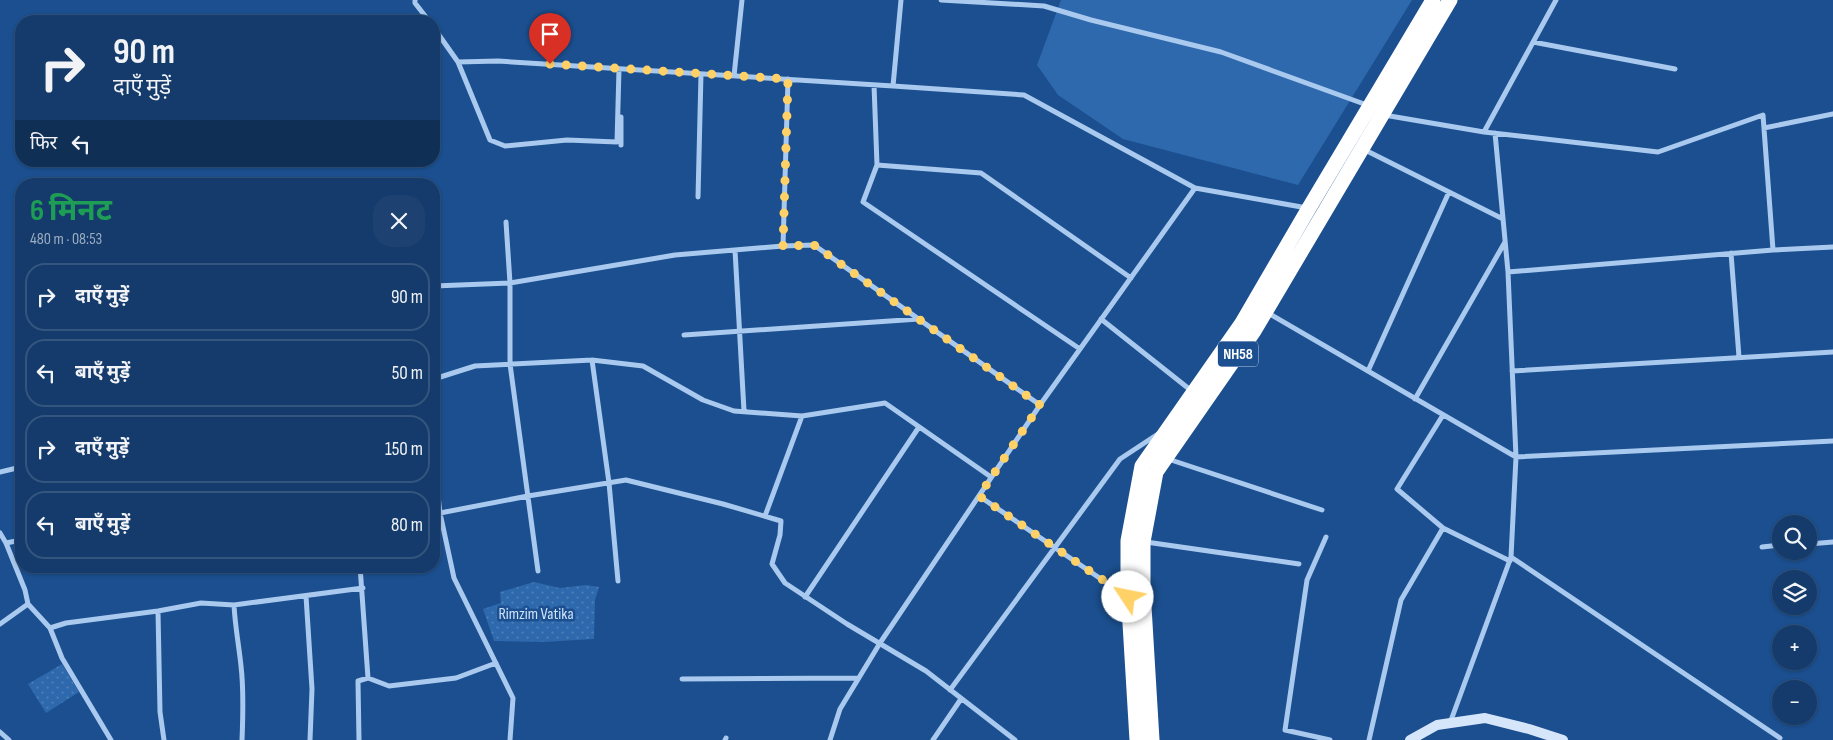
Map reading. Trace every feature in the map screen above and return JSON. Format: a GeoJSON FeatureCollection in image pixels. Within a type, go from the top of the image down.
{"type":"FeatureCollection","features":[{"type":"Feature","properties":{"kind":"highway","name":"NH58"},"geometry":{"type":"LineString","coordinates":[[1137,740],[1128,597],[1128,541],[1142,466],[1242,323],[1433,0]]}},
{"type":"Feature","properties":{"kind":"highway","name":"NH58"},"geometry":{"type":"LineString","coordinates":[[1152,740],[1143,590],[1143,542],[1156,472],[1266,312],[1450,0]]}},
{"type":"Feature","properties":{"kind":"street"},"geometry":{"type":"LineString","coordinates":[[415,0],[415,3],[424,15]]}},
{"type":"Feature","properties":{"kind":"street"},"geometry":{"type":"LineString","coordinates":[[734,76],[742,0]]}},
{"type":"Feature","properties":{"kind":"street"},"geometry":{"type":"LineString","coordinates":[[893,86],[901,0]]}},
{"type":"Feature","properties":{"kind":"street"},"geometry":{"type":"LineString","coordinates":[[941,0],[1044,6],[1221,52],[1370,106]]}},
{"type":"Feature","properties":{"kind":"street"},"geometry":{"type":"LineString","coordinates":[[1484,132],[1556,0]]}},
{"type":"Feature","properties":{"kind":"street"},"geometry":{"type":"LineString","coordinates":[[440,36],[458,62],[490,140],[506,146],[567,140],[617,142],[620,69]]}},
{"type":"Feature","properties":{"kind":"street"},"geometry":{"type":"LineString","coordinates":[[1533,42],[1674,69]]}},
{"type":"Feature","properties":{"kind":"street"},"geometry":{"type":"LineString","coordinates":[[458,62],[498,61],[1024,95],[1195,188],[1309,208],[1322,217]]}},
{"type":"Feature","properties":{"kind":"street"},"geometry":{"type":"LineString","coordinates":[[620,69],[621,145]]}},
{"type":"Feature","properties":{"kind":"street"},"geometry":{"type":"LineString","coordinates":[[698,197],[701,74]]}},
{"type":"Feature","properties":{"kind":"street"},"geometry":{"type":"LineString","coordinates":[[783,246],[788,79]]}},
{"type":"Feature","properties":{"kind":"street"},"geometry":{"type":"LineString","coordinates":[[874,85],[878,165],[863,202],[1080,349]]}},
{"type":"Feature","properties":{"kind":"street"},"geometry":{"type":"LineString","coordinates":[[1383,114],[1484,132],[1658,152],[1763,115],[1773,250]]}},
{"type":"Feature","properties":{"kind":"street"},"geometry":{"type":"LineString","coordinates":[[1764,128],[1833,114]]}},
{"type":"Feature","properties":{"kind":"street"},"geometry":{"type":"LineString","coordinates":[[1450,723],[1510,559],[1516,457],[1508,272],[1495,133]]}},
{"type":"Feature","properties":{"kind":"street"},"geometry":{"type":"LineString","coordinates":[[1363,149],[1503,219]]}},
{"type":"Feature","properties":{"kind":"street"},"geometry":{"type":"LineString","coordinates":[[878,165],[981,173],[1131,278]]}},
{"type":"Feature","properties":{"kind":"street"},"geometry":{"type":"LineString","coordinates":[[830,740],[840,710],[880,643],[1040,405],[1195,188]]}},
{"type":"Feature","properties":{"kind":"street"},"geometry":{"type":"LineString","coordinates":[[1368,371],[1449,192]]}},
{"type":"Feature","properties":{"kind":"street"},"geometry":{"type":"LineString","coordinates":[[506,222],[510,283],[510,364],[538,572]]}},
{"type":"Feature","properties":{"kind":"street"},"geometry":{"type":"LineString","coordinates":[[1415,399],[1505,241]]}},
{"type":"Feature","properties":{"kind":"street"},"geometry":{"type":"LineString","coordinates":[[440,286],[510,283],[675,255],[814,245],[1040,405]]}},
{"type":"Feature","properties":{"kind":"street"},"geometry":{"type":"LineString","coordinates":[[1508,272],[1731,253],[1833,247]]}},
{"type":"Feature","properties":{"kind":"street"},"geometry":{"type":"LineString","coordinates":[[735,250],[744,412]]}},
{"type":"Feature","properties":{"kind":"street"},"geometry":{"type":"LineString","coordinates":[[1731,253],[1739,357]]}},
{"type":"Feature","properties":{"kind":"street"},"geometry":{"type":"LineString","coordinates":[[1266,312],[1516,457],[1833,441]]}},
{"type":"Feature","properties":{"kind":"street"},"geometry":{"type":"LineString","coordinates":[[684,335],[920,319]]}},
{"type":"Feature","properties":{"kind":"street"},"geometry":{"type":"LineString","coordinates":[[1101,319],[1193,392]]}},
{"type":"Feature","properties":{"kind":"street"},"geometry":{"type":"LineString","coordinates":[[1512,371],[1833,352]]}},
{"type":"Feature","properties":{"kind":"street"},"geometry":{"type":"LineString","coordinates":[[592,360],[609,483],[618,581]]}},
{"type":"Feature","properties":{"kind":"street"},"geometry":{"type":"LineString","coordinates":[[440,377],[475,366],[592,360],[643,366],[703,400],[734,411],[802,416],[885,403],[991,477]]}},
{"type":"Feature","properties":{"kind":"street"},"geometry":{"type":"LineString","coordinates":[[1443,415],[1397,489],[1443,528],[1510,559],[1780,738]]}},
{"type":"Feature","properties":{"kind":"street"},"geometry":{"type":"LineString","coordinates":[[765,516],[802,416]]}},
{"type":"Feature","properties":{"kind":"street"},"geometry":{"type":"LineString","coordinates":[[805,596],[919,427]]}},
{"type":"Feature","properties":{"kind":"street"},"geometry":{"type":"LineString","coordinates":[[950,690],[1120,459],[1167,429]]}},
{"type":"Feature","properties":{"kind":"street"},"geometry":{"type":"LineString","coordinates":[[1165,458],[1322,510]]}},
{"type":"Feature","properties":{"kind":"street"},"geometry":{"type":"LineString","coordinates":[[0,472],[15,468]]}},
{"type":"Feature","properties":{"kind":"street"},"geometry":{"type":"LineString","coordinates":[[510,740],[513,698],[454,578],[440,513],[626,480],[723,504],[781,521],[780,535],[772,564],[785,583],[926,671],[1015,740]]}},
{"type":"Feature","properties":{"kind":"street"},"geometry":{"type":"LineString","coordinates":[[979,496],[1128,597]]}},
{"type":"Feature","properties":{"kind":"street"},"geometry":{"type":"LineString","coordinates":[[1369,740],[1401,600],[1443,528]]}},
{"type":"Feature","properties":{"kind":"street"},"geometry":{"type":"LineString","coordinates":[[0,533],[15,565]]}},
{"type":"Feature","properties":{"kind":"street"},"geometry":{"type":"LineString","coordinates":[[1326,537],[1307,580],[1285,730],[1330,740]]}},
{"type":"Feature","properties":{"kind":"street"},"geometry":{"type":"LineString","coordinates":[[6,543],[15,541]]}},
{"type":"Feature","properties":{"kind":"street"},"geometry":{"type":"LineString","coordinates":[[1143,542],[1299,564]]}},
{"type":"Feature","properties":{"kind":"street"},"geometry":{"type":"LineString","coordinates":[[1817,543],[1833,542]]}},
{"type":"Feature","properties":{"kind":"street"},"geometry":{"type":"LineString","coordinates":[[1762,547],[1772,546]]}},
{"type":"Feature","properties":{"kind":"street"},"geometry":{"type":"LineString","coordinates":[[18,573],[28,604],[50,628],[62,658],[111,740]]}},
{"type":"Feature","properties":{"kind":"street"},"geometry":{"type":"LineString","coordinates":[[361,573],[368,678]]}},
{"type":"Feature","properties":{"kind":"street"},"geometry":{"type":"LineString","coordinates":[[50,628],[66,623],[201,602],[234,605],[363,588]]}},
{"type":"Feature","properties":{"kind":"street"},"geometry":{"type":"LineString","coordinates":[[306,596],[312,689],[310,740]]}},
{"type":"Feature","properties":{"kind":"street"},"geometry":{"type":"LineString","coordinates":[[0,624],[28,604]]}},
{"type":"Feature","properties":{"kind":"street"},"geometry":{"type":"LineString","coordinates":[[234,605],[235,626],[242,668],[242,740]]}},
{"type":"Feature","properties":{"kind":"street"},"geometry":{"type":"LineString","coordinates":[[158,610],[160,712],[164,740]]}},
{"type":"Feature","properties":{"kind":"street"},"geometry":{"type":"LineString","coordinates":[[359,740],[358,681],[368,678],[389,686],[456,678],[496,664]]}},
{"type":"Feature","properties":{"kind":"street"},"geometry":{"type":"LineString","coordinates":[[682,679],[858,678]]}},
{"type":"Feature","properties":{"kind":"street"},"geometry":{"type":"LineString","coordinates":[[933,740],[961,699]]}},
{"type":"Feature","properties":{"kind":"street"},"geometry":{"type":"LineString","coordinates":[[1410,740],[1437,725],[1485,718],[1529,728],[1564,740]]}},
{"type":"Feature","properties":{"kind":"street"},"geometry":{"type":"LineString","coordinates":[[0,732],[9,740]]}},
{"type":"Feature","properties":{"kind":"green space"},"geometry":{"type":"Polygon","coordinates":[[[1061,0],[1412,0],[1298,185],[1123,139],[1058,95],[1037,65],[1061,0]]]}},
{"type":"Feature","properties":{"kind":"green space","name":"Rimzim Vatika"},"geometry":{"type":"Polygon","coordinates":[[[534,582],[560,588],[586,585],[599,587],[595,600],[594,639],[543,642],[494,641],[483,609],[501,603],[500,592],[534,582]]]}},
{"type":"Feature","properties":{"kind":"green space"},"geometry":{"type":"Polygon","coordinates":[[[62,664],[79,692],[46,713],[28,684],[62,664]]]}},
{"type":"Feature","properties":{"kind":"route"},"geometry":{"type":"LineString","coordinates":[[550,64],[788,79],[783,246],[814,245],[1040,405],[979,496],[1128,597]]}}]}
